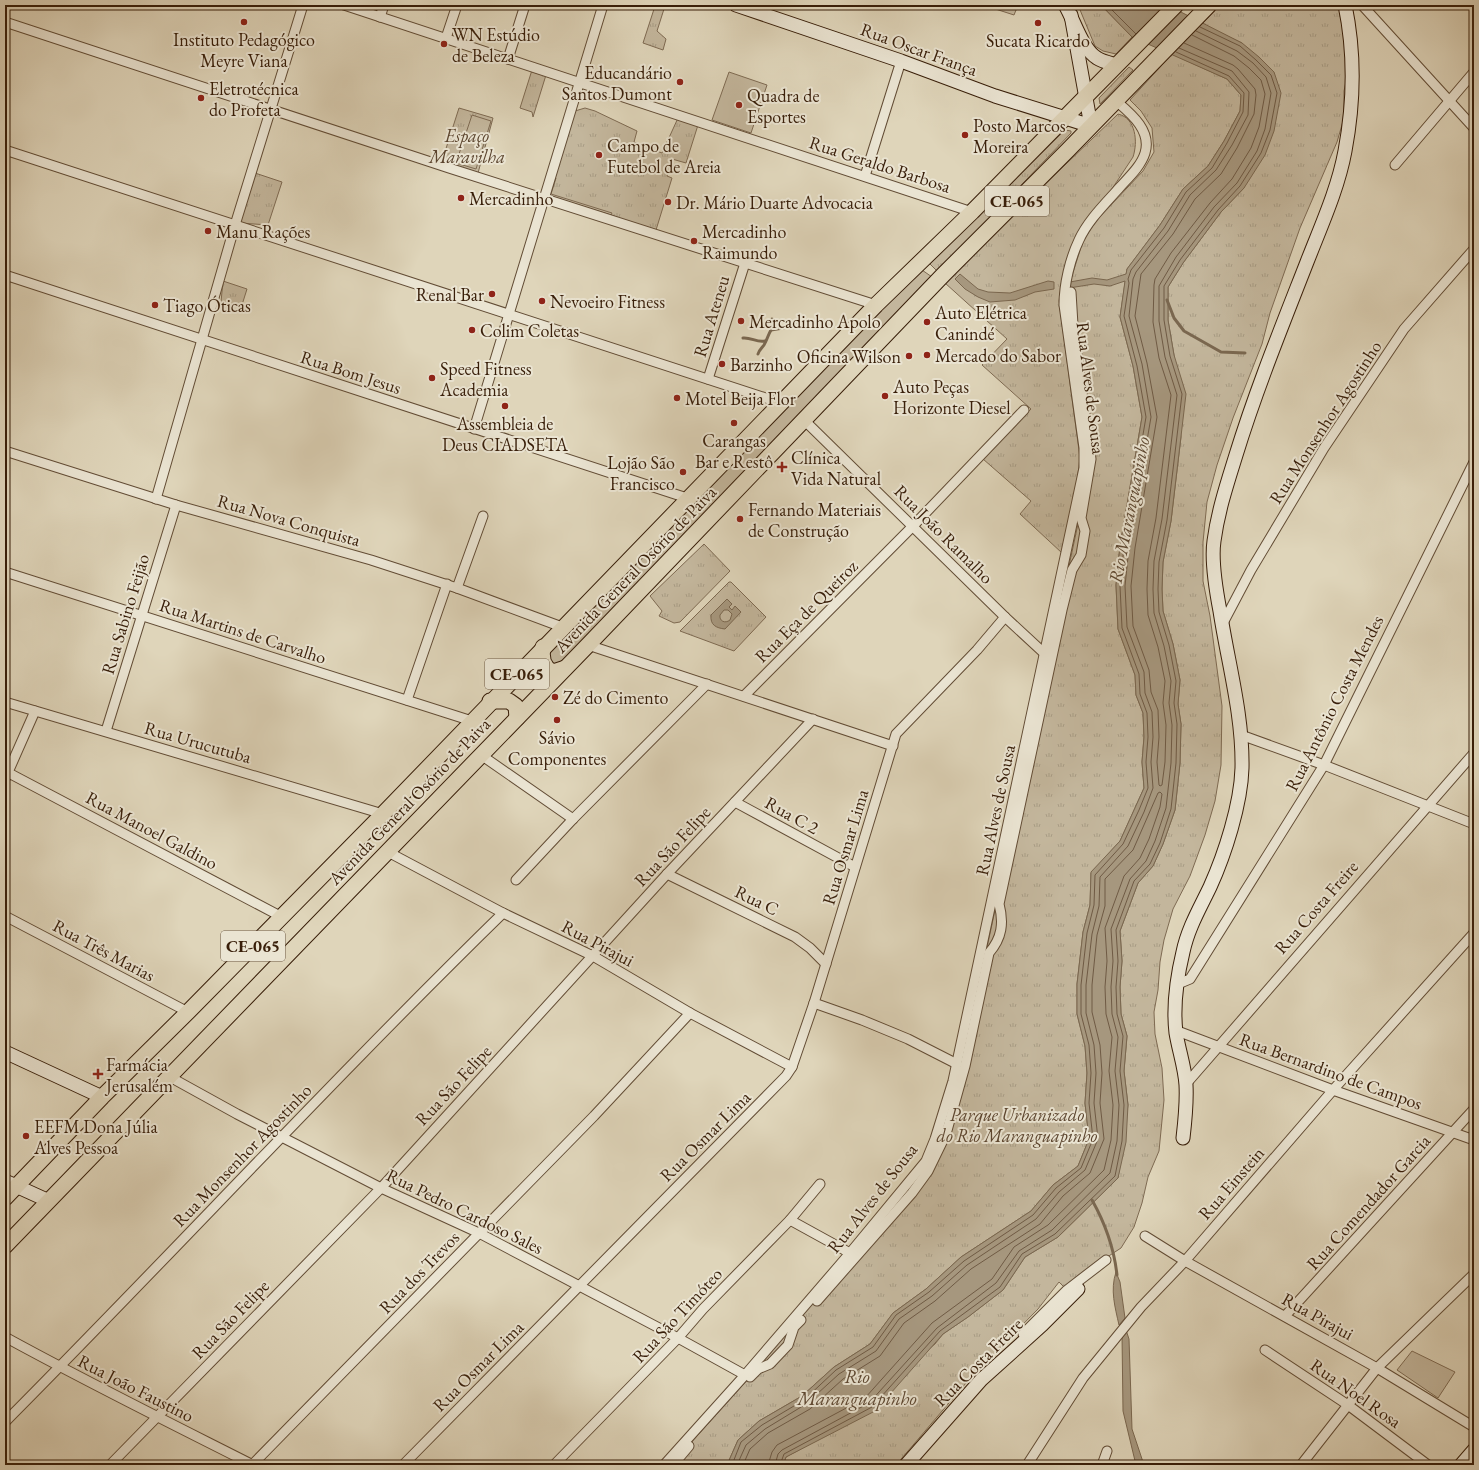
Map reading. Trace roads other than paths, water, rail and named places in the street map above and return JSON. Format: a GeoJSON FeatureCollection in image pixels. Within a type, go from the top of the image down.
{"type":"FeatureCollection","features":[{"type":"Feature","properties":{"kind":"main road","name":"Rua Oscar França"},"geometry":{"type":"LineString","coordinates":[[736,5],[901,61],[995,96],[1091,126]]}},
{"type":"Feature","properties":{"kind":"main road","name":"Avenida General Osório de Paiva"},"geometry":{"type":"LineString","coordinates":[[5,1198],[11,1184],[102,1097],[282,917],[687,498],[876,305],[972,212],[1176,5]]}},
{"type":"Feature","properties":{"kind":"main road","name":"Avenida General Osório de Paiva"},"geometry":{"type":"LineString","coordinates":[[5,1246],[388,852],[938,280],[1209,5]]}},
{"type":"Feature","properties":{"kind":"main road"},"geometry":{"type":"LineString","coordinates":[[1183,1138],[1186,1107],[1186,1084],[1176,1032],[1175,1012],[1183,951],[1192,924],[1211,885],[1222,855],[1236,808],[1242,770],[1241,735],[1216,589],[1213,544],[1220,508],[1243,432],[1336,186],[1345,152],[1351,103],[1352,78],[1351,34],[1345,5]]}},
{"type":"Feature","properties":{"kind":"main road"},"geometry":{"type":"LineString","coordinates":[[1068,10],[1091,54],[1105,62],[1121,62]]}},
{"type":"Feature","properties":{"kind":"main road"},"geometry":{"type":"LineString","coordinates":[[1068,10],[1091,126]]}},
{"type":"Feature","properties":{"kind":"main road"},"geometry":{"type":"LineString","coordinates":[[920,263],[926,264],[932,269],[938,280]]}},
{"type":"Feature","properties":{"kind":"main road"},"geometry":{"type":"LineString","coordinates":[[544,647],[542,659],[545,667],[553,672],[565,668]]}},
{"type":"Feature","properties":{"kind":"main road"},"geometry":{"type":"LineString","coordinates":[[490,701],[509,701],[516,706],[517,718]]}},
{"type":"Feature","properties":{"kind":"main road"},"geometry":{"type":"LineString","coordinates":[[5,1052],[102,1097]]}},
{"type":"Feature","properties":{"kind":"main road"},"geometry":{"type":"LineString","coordinates":[[11,1184],[49,1201]]}},
{"type":"Feature","properties":{"kind":"main road","name":"Rua Costa Freire"},"geometry":{"type":"LineString","coordinates":[[906,1465],[981,1380],[1042,1325],[1078,1289]]}},
{"type":"Feature","properties":{"kind":"street"},"geometry":{"type":"LineString","coordinates":[[156,499],[201,339],[303,5]]}},
{"type":"Feature","properties":{"kind":"street","name":"Rua Geraldo Barbosa"},"geometry":{"type":"LineString","coordinates":[[344,5],[972,212]]}},
{"type":"Feature","properties":{"kind":"street"},"geometry":{"type":"LineString","coordinates":[[380,17],[384,5]]}},
{"type":"Feature","properties":{"kind":"street"},"geometry":{"type":"LineString","coordinates":[[446,38],[457,5]]}},
{"type":"Feature","properties":{"kind":"street"},"geometry":{"type":"LineString","coordinates":[[508,59],[525,5]]}},
{"type":"Feature","properties":{"kind":"street"},"geometry":{"type":"LineString","coordinates":[[474,428],[603,5]]}},
{"type":"Feature","properties":{"kind":"street"},"geometry":{"type":"LineString","coordinates":[[1362,5],[1474,128]]}},
{"type":"Feature","properties":{"kind":"street"},"geometry":{"type":"LineString","coordinates":[[5,22],[271,110],[876,305]]}},
{"type":"Feature","properties":{"kind":"street"},"geometry":{"type":"LineString","coordinates":[[865,176],[901,61]]}},
{"type":"Feature","properties":{"kind":"street"},"geometry":{"type":"LineString","coordinates":[[1395,165],[1474,72]]}},
{"type":"Feature","properties":{"kind":"street","name":"Rua Alves de Sousa"},"geometry":{"type":"LineString","coordinates":[[664,1465],[745,1375],[850,1253],[926,1161],[940,1125],[957,1064],[1084,468],[1084,448],[1064,305],[1068,293],[1067,276],[1079,239],[1086,228],[1137,168],[1145,153],[1146,139],[1139,122],[1115,100]]}},
{"type":"Feature","properties":{"kind":"street"},"geometry":{"type":"LineString","coordinates":[[5,150],[781,403]]}},
{"type":"Feature","properties":{"kind":"street","name":"Rua Monsenhor Agostinho"},"geometry":{"type":"LineString","coordinates":[[1222,625],[1250,570],[1324,448],[1404,329],[1474,250]]}},
{"type":"Feature","properties":{"kind":"street","name":"Rua Ateneu"},"geometry":{"type":"LineString","coordinates":[[708,379],[745,263]]}},
{"type":"Feature","properties":{"kind":"street","name":"Rua Bom Jesus"},"geometry":{"type":"LineString","coordinates":[[5,275],[687,498]]}},
{"type":"Feature","properties":{"kind":"street"},"geometry":{"type":"LineString","coordinates":[[673,1465],[748,1378],[758,1370],[770,1364],[788,1345],[794,1327],[912,1192],[928,1171],[946,1134],[965,1066],[989,953],[997,943],[1003,918],[999,904],[1062,610],[1072,570],[1081,555],[1085,531],[1081,518],[1090,472],[1091,448],[1068,293]]}},
{"type":"Feature","properties":{"kind":"street","name":"Rua Eça de Queiroz"},"geometry":{"type":"LineString","coordinates":[[744,696],[913,526],[1024,410]]}},
{"type":"Feature","properties":{"kind":"street","name":"Rua João Ramalho"},"geometry":{"type":"LineString","coordinates":[[804,420],[1005,617],[1045,654]]}},
{"type":"Feature","properties":{"kind":"street","name":"Rua Nova Conquista"},"geometry":{"type":"LineString","coordinates":[[5,451],[156,499],[371,560],[447,584],[562,627]]}},
{"type":"Feature","properties":{"kind":"street","name":"Rua Antônio Costa Mendes"},"geometry":{"type":"LineString","coordinates":[[1178,984],[1190,979],[1324,765],[1474,462]]}},
{"type":"Feature","properties":{"kind":"street","name":"Rua Sabino Feijão"},"geometry":{"type":"LineString","coordinates":[[106,731],[176,505]]}},
{"type":"Feature","properties":{"kind":"street"},"geometry":{"type":"LineString","coordinates":[[457,588],[483,516]]}},
{"type":"Feature","properties":{"kind":"street","name":"Rua Martins de Carvalho"},"geometry":{"type":"LineString","coordinates":[[5,572],[472,721]]}},
{"type":"Feature","properties":{"kind":"street"},"geometry":{"type":"LineString","coordinates":[[407,700],[447,584]]}},
{"type":"Feature","properties":{"kind":"street","name":"Rua Osmar Lima"},"geometry":{"type":"LineString","coordinates":[[403,1465],[786,1076],[792,1067],[814,1003],[896,734],[977,650],[1005,617]]}},
{"type":"Feature","properties":{"kind":"street"},"geometry":{"type":"LineString","coordinates":[[588,644],[893,746]]}},
{"type":"Feature","properties":{"kind":"street"},"geometry":{"type":"LineString","coordinates":[[516,880],[572,820],[707,684]]}},
{"type":"Feature","properties":{"kind":"street","name":"Rua Urucutuba"},"geometry":{"type":"LineString","coordinates":[[5,702],[383,814]]}},
{"type":"Feature","properties":{"kind":"street"},"geometry":{"type":"LineString","coordinates":[[6,774],[35,711]]}},
{"type":"Feature","properties":{"kind":"street","name":"Rua São Felipe"},"geometry":{"type":"LineString","coordinates":[[110,1465],[381,1188],[668,874],[812,720]]}},
{"type":"Feature","properties":{"kind":"street"},"geometry":{"type":"LineString","coordinates":[[1241,735],[1324,765],[1474,824]]}},
{"type":"Feature","properties":{"kind":"street","name":"Rua Costa Freire"},"geometry":{"type":"LineString","coordinates":[[1186,1084],[1474,753]]}},
{"type":"Feature","properties":{"kind":"street"},"geometry":{"type":"LineString","coordinates":[[481,754],[572,820]]}},
{"type":"Feature","properties":{"kind":"street","name":"Rua Manoel Galdino"},"geometry":{"type":"LineString","coordinates":[[6,774],[282,917]]}},
{"type":"Feature","properties":{"kind":"street","name":"Rua C 2"},"geometry":{"type":"LineString","coordinates":[[735,802],[855,867]]}},
{"type":"Feature","properties":{"kind":"street","name":"Rua Pirajui"},"geometry":{"type":"LineString","coordinates":[[388,852],[503,913],[593,956],[690,1013],[792,1067]]}},
{"type":"Feature","properties":{"kind":"street","name":"Rua C"},"geometry":{"type":"LineString","coordinates":[[668,874],[795,937],[810,948],[826,964]]}},
{"type":"Feature","properties":{"kind":"street","name":"Rua Monsenhor Agostinho"},"geometry":{"type":"LineString","coordinates":[[5,1422],[281,1137],[503,913]]}},
{"type":"Feature","properties":{"kind":"street","name":"Rua Três Marias"},"geometry":{"type":"LineString","coordinates":[[5,916],[188,1012]]}},
{"type":"Feature","properties":{"kind":"street","name":"Rua Einstein"},"geometry":{"type":"LineString","coordinates":[[1027,1465],[1083,1378],[1141,1307],[1185,1261],[1333,1090],[1474,933]]}},
{"type":"Feature","properties":{"kind":"street"},"geometry":{"type":"LineString","coordinates":[[814,1003],[862,1020],[908,1039],[957,1064]]}},
{"type":"Feature","properties":{"kind":"street","name":"Rua dos Trevos"},"geometry":{"type":"LineString","coordinates":[[252,1465],[594,1116],[690,1013]]}},
{"type":"Feature","properties":{"kind":"street","name":"Rua Bernardino de Campos"},"geometry":{"type":"LineString","coordinates":[[1176,1032],[1180,1032],[1333,1090],[1474,1140]]}},
{"type":"Feature","properties":{"kind":"street","name":"Rua Pedro Cardoso Sales"},"geometry":{"type":"LineString","coordinates":[[170,1077],[281,1137],[381,1188],[479,1233],[745,1375]]}},
{"type":"Feature","properties":{"kind":"street","name":"Rua Comendador Garcia"},"geometry":{"type":"LineString","coordinates":[[1285,1316],[1474,1108]]}},
{"type":"Feature","properties":{"kind":"street","name":"Rua São Timóteo"},"geometry":{"type":"LineString","coordinates":[[554,1465],[790,1220],[820,1184]]}},
{"type":"Feature","properties":{"kind":"street"},"geometry":{"type":"LineString","coordinates":[[790,1220],[850,1253]]}},
{"type":"Feature","properties":{"kind":"street","name":"Rua Pirajui"},"geometry":{"type":"LineString","coordinates":[[1145,1236],[1185,1261],[1377,1368],[1474,1427]]}},
{"type":"Feature","properties":{"kind":"street"},"geometry":{"type":"LineString","coordinates":[[902,1465],[933,1426],[977,1376],[1067,1290],[1106,1260]]}},
{"type":"Feature","properties":{"kind":"street"},"geometry":{"type":"LineString","coordinates":[[1301,1465],[1377,1368],[1474,1274]]}},
{"type":"Feature","properties":{"kind":"street","name":"Rua João Faustino"},"geometry":{"type":"LineString","coordinates":[[5,1337],[157,1418],[252,1465]]}},
{"type":"Feature","properties":{"kind":"street","name":"Rua Noel Rosa"},"geometry":{"type":"LineString","coordinates":[[1265,1350],[1348,1405],[1428,1465]]}},
{"type":"Feature","properties":{"kind":"street"},"geometry":{"type":"LineString","coordinates":[[1102,1465],[1107,1451]]}},
{"type":"Feature","properties":{"kind":"water","name":"Rio Maranguapinho"},"geometry":{"type":"Polygon","coordinates":[[[1101,5],[1167,5],[1242,43],[1274,72],[1281,93],[1274,131],[1265,155],[1244,188],[1221,212],[1183,263],[1168,287],[1168,320],[1174,355],[1186,394],[1171,521],[1163,562],[1162,589],[1163,611],[1173,644],[1180,680],[1178,704],[1181,724],[1180,763],[1175,810],[1163,844],[1153,866],[1138,883],[1120,931],[1122,961],[1120,987],[1121,1014],[1127,1036],[1124,1071],[1128,1105],[1126,1142],[1118,1178],[1058,1237],[1025,1257],[1003,1290],[943,1334],[875,1411],[786,1457],[783,1465],[727,1465],[738,1440],[759,1421],[802,1396],[834,1367],[870,1344],[893,1313],[926,1289],[961,1257],[1031,1211],[1053,1185],[1078,1166],[1089,1139],[1085,1103],[1087,1073],[1085,1046],[1077,1014],[1077,984],[1083,932],[1090,905],[1091,872],[1120,841],[1144,788],[1142,762],[1144,737],[1143,713],[1136,695],[1135,675],[1118,629],[1116,585],[1120,546],[1142,417],[1133,366],[1120,317],[1125,281],[1110,286],[1094,284],[1069,288],[1070,282],[1092,278],[1107,280],[1126,274],[1127,269],[1160,225],[1183,189],[1208,166],[1224,141],[1240,111],[1241,95],[1227,79],[1132,37],[1101,5]]]}},
{"type":"Feature","properties":{"kind":"water"},"geometry":{"type":"Polygon","coordinates":[[[960,274],[978,289],[988,292],[1010,293],[1048,281],[1054,282],[1054,289],[1035,292],[1015,300],[990,302],[965,289],[955,279],[960,274]]]}},
{"type":"Feature","properties":{"kind":"water"},"geometry":{"type":"Polygon","coordinates":[[[727,599],[732,604],[729,607],[732,610],[735,606],[741,612],[725,629],[719,628],[713,624],[711,615],[727,599]],[[724,610],[720,615],[720,619],[726,622],[730,620],[732,614],[728,610],[724,610]]]}},
{"type":"Feature","properties":{"kind":"water"},"geometry":{"type":"Polygon","coordinates":[[[1116,1272],[1120,1282],[1125,1318],[1119,1325],[1113,1292],[1116,1272]]]}},
{"type":"Feature","properties":{"kind":"water"},"geometry":{"type":"Polygon","coordinates":[[[1126,1330],[1129,1339],[1132,1429],[1144,1465],[1136,1465],[1123,1411],[1122,1335],[1126,1330]]]}},
{"type":"Feature","properties":{"kind":"waterway"},"geometry":{"type":"LineString","coordinates":[[1167,300],[1174,318],[1184,331],[1221,352],[1245,353]]}},
{"type":"Feature","properties":{"kind":"waterway"},"geometry":{"type":"LineString","coordinates":[[772,319],[771,330],[783,328],[795,323]]}},
{"type":"Feature","properties":{"kind":"waterway"},"geometry":{"type":"LineString","coordinates":[[758,354],[771,330]]}},
{"type":"Feature","properties":{"kind":"waterway"},"geometry":{"type":"LineString","coordinates":[[743,338],[765,341]]}},
{"type":"Feature","properties":{"kind":"waterway"},"geometry":{"type":"LineString","coordinates":[[1092,1200],[1108,1236],[1114,1255],[1117,1275]]}},
{"type":"Feature","properties":{"kind":"place","name":"Instituto Pedagógico Meyre Viana"},"geometry":{"type":"Point","coordinates":[244,22]}},
{"type":"Feature","properties":{"kind":"place","name":"Sucata Ricardo"},"geometry":{"type":"Point","coordinates":[1038,23]}},
{"type":"Feature","properties":{"kind":"place","name":"WN Estúdio de Beleza"},"geometry":{"type":"Point","coordinates":[444,44]}},
{"type":"Feature","properties":{"kind":"place","name":"Educandário Santos Dumont"},"geometry":{"type":"Point","coordinates":[680,82]}},
{"type":"Feature","properties":{"kind":"place","name":"Eletrotécnica do Profeta"},"geometry":{"type":"Point","coordinates":[201,98]}},
{"type":"Feature","properties":{"kind":"place","name":"Quadra de Esportes"},"geometry":{"type":"Point","coordinates":[739,105]}},
{"type":"Feature","properties":{"kind":"place","name":"Posto Marcos Moreira"},"geometry":{"type":"Point","coordinates":[965,135]}},
{"type":"Feature","properties":{"kind":"place","name":"Campo de Futebol de Areia"},"geometry":{"type":"Point","coordinates":[599,155]}},
{"type":"Feature","properties":{"kind":"place","name":"Mercadinho"},"geometry":{"type":"Point","coordinates":[461,198]}},
{"type":"Feature","properties":{"kind":"place","name":"Dr. Mário Duarte Advocacia"},"geometry":{"type":"Point","coordinates":[668,202]}},
{"type":"Feature","properties":{"kind":"place","name":"Manu Rações"},"geometry":{"type":"Point","coordinates":[208,231]}},
{"type":"Feature","properties":{"kind":"place","name":"Mercadinho Raimundo"},"geometry":{"type":"Point","coordinates":[694,241]}},
{"type":"Feature","properties":{"kind":"place","name":"Renal Bar"},"geometry":{"type":"Point","coordinates":[492,294]}},
{"type":"Feature","properties":{"kind":"place","name":"Nevoeiro Fitness"},"geometry":{"type":"Point","coordinates":[542,301]}},
{"type":"Feature","properties":{"kind":"place","name":"Tiago Óticas"},"geometry":{"type":"Point","coordinates":[155,305]}},
{"type":"Feature","properties":{"kind":"place","name":"Mercadinho Apolo"},"geometry":{"type":"Point","coordinates":[741,321]}},
{"type":"Feature","properties":{"kind":"place","name":"Auto Elétrica Canindé"},"geometry":{"type":"Point","coordinates":[927,322]}},
{"type":"Feature","properties":{"kind":"place","name":"Colim Coletas"},"geometry":{"type":"Point","coordinates":[472,330]}},
{"type":"Feature","properties":{"kind":"place","name":"Mercado do Sabor"},"geometry":{"type":"Point","coordinates":[927,355]}},
{"type":"Feature","properties":{"kind":"place","name":"Oficina Wilson"},"geometry":{"type":"Point","coordinates":[909,356]}},
{"type":"Feature","properties":{"kind":"place","name":"Barzinho"},"geometry":{"type":"Point","coordinates":[722,364]}},
{"type":"Feature","properties":{"kind":"place","name":"Speed Fitness Academia"},"geometry":{"type":"Point","coordinates":[432,378]}},
{"type":"Feature","properties":{"kind":"place","name":"Auto Peças Horizonte Diesel"},"geometry":{"type":"Point","coordinates":[885,396]}},
{"type":"Feature","properties":{"kind":"place","name":"Motel Beija Flor"},"geometry":{"type":"Point","coordinates":[677,398]}},
{"type":"Feature","properties":{"kind":"place","name":"Assembleia de Deus CIADSETA"},"geometry":{"type":"Point","coordinates":[505,406]}},
{"type":"Feature","properties":{"kind":"place","name":"Carangas Bar e Restô"},"geometry":{"type":"Point","coordinates":[734,423]}},
{"type":"Feature","properties":{"kind":"place","name":"Clínica Vida Natural"},"geometry":{"type":"Point","coordinates":[782,467]}},
{"type":"Feature","properties":{"kind":"place","name":"Lojão São Francisco"},"geometry":{"type":"Point","coordinates":[683,472]}},
{"type":"Feature","properties":{"kind":"place","name":"Fernando Materiais de Construção"},"geometry":{"type":"Point","coordinates":[740,519]}},
{"type":"Feature","properties":{"kind":"place","name":"Zé do Cimento"},"geometry":{"type":"Point","coordinates":[555,697]}},
{"type":"Feature","properties":{"kind":"place","name":"Sávio Componentes"},"geometry":{"type":"Point","coordinates":[557,720]}},
{"type":"Feature","properties":{"kind":"place","name":"Farmácia Jerusalém"},"geometry":{"type":"Point","coordinates":[98,1074]}},
{"type":"Feature","properties":{"kind":"place","name":"EEFM Dona Júlia Alves Pessoa"},"geometry":{"type":"Point","coordinates":[26,1136]}},
{"type":"Feature","properties":{"kind":"park label","name":"Espaço Maravilha"},"geometry":{"type":"Point","coordinates":[467,145]}},
{"type":"Feature","properties":{"kind":"park label","name":"Parque Urbanizado do Rio Maranguapinho"},"geometry":{"type":"Point","coordinates":[1017,1124]}}]}
